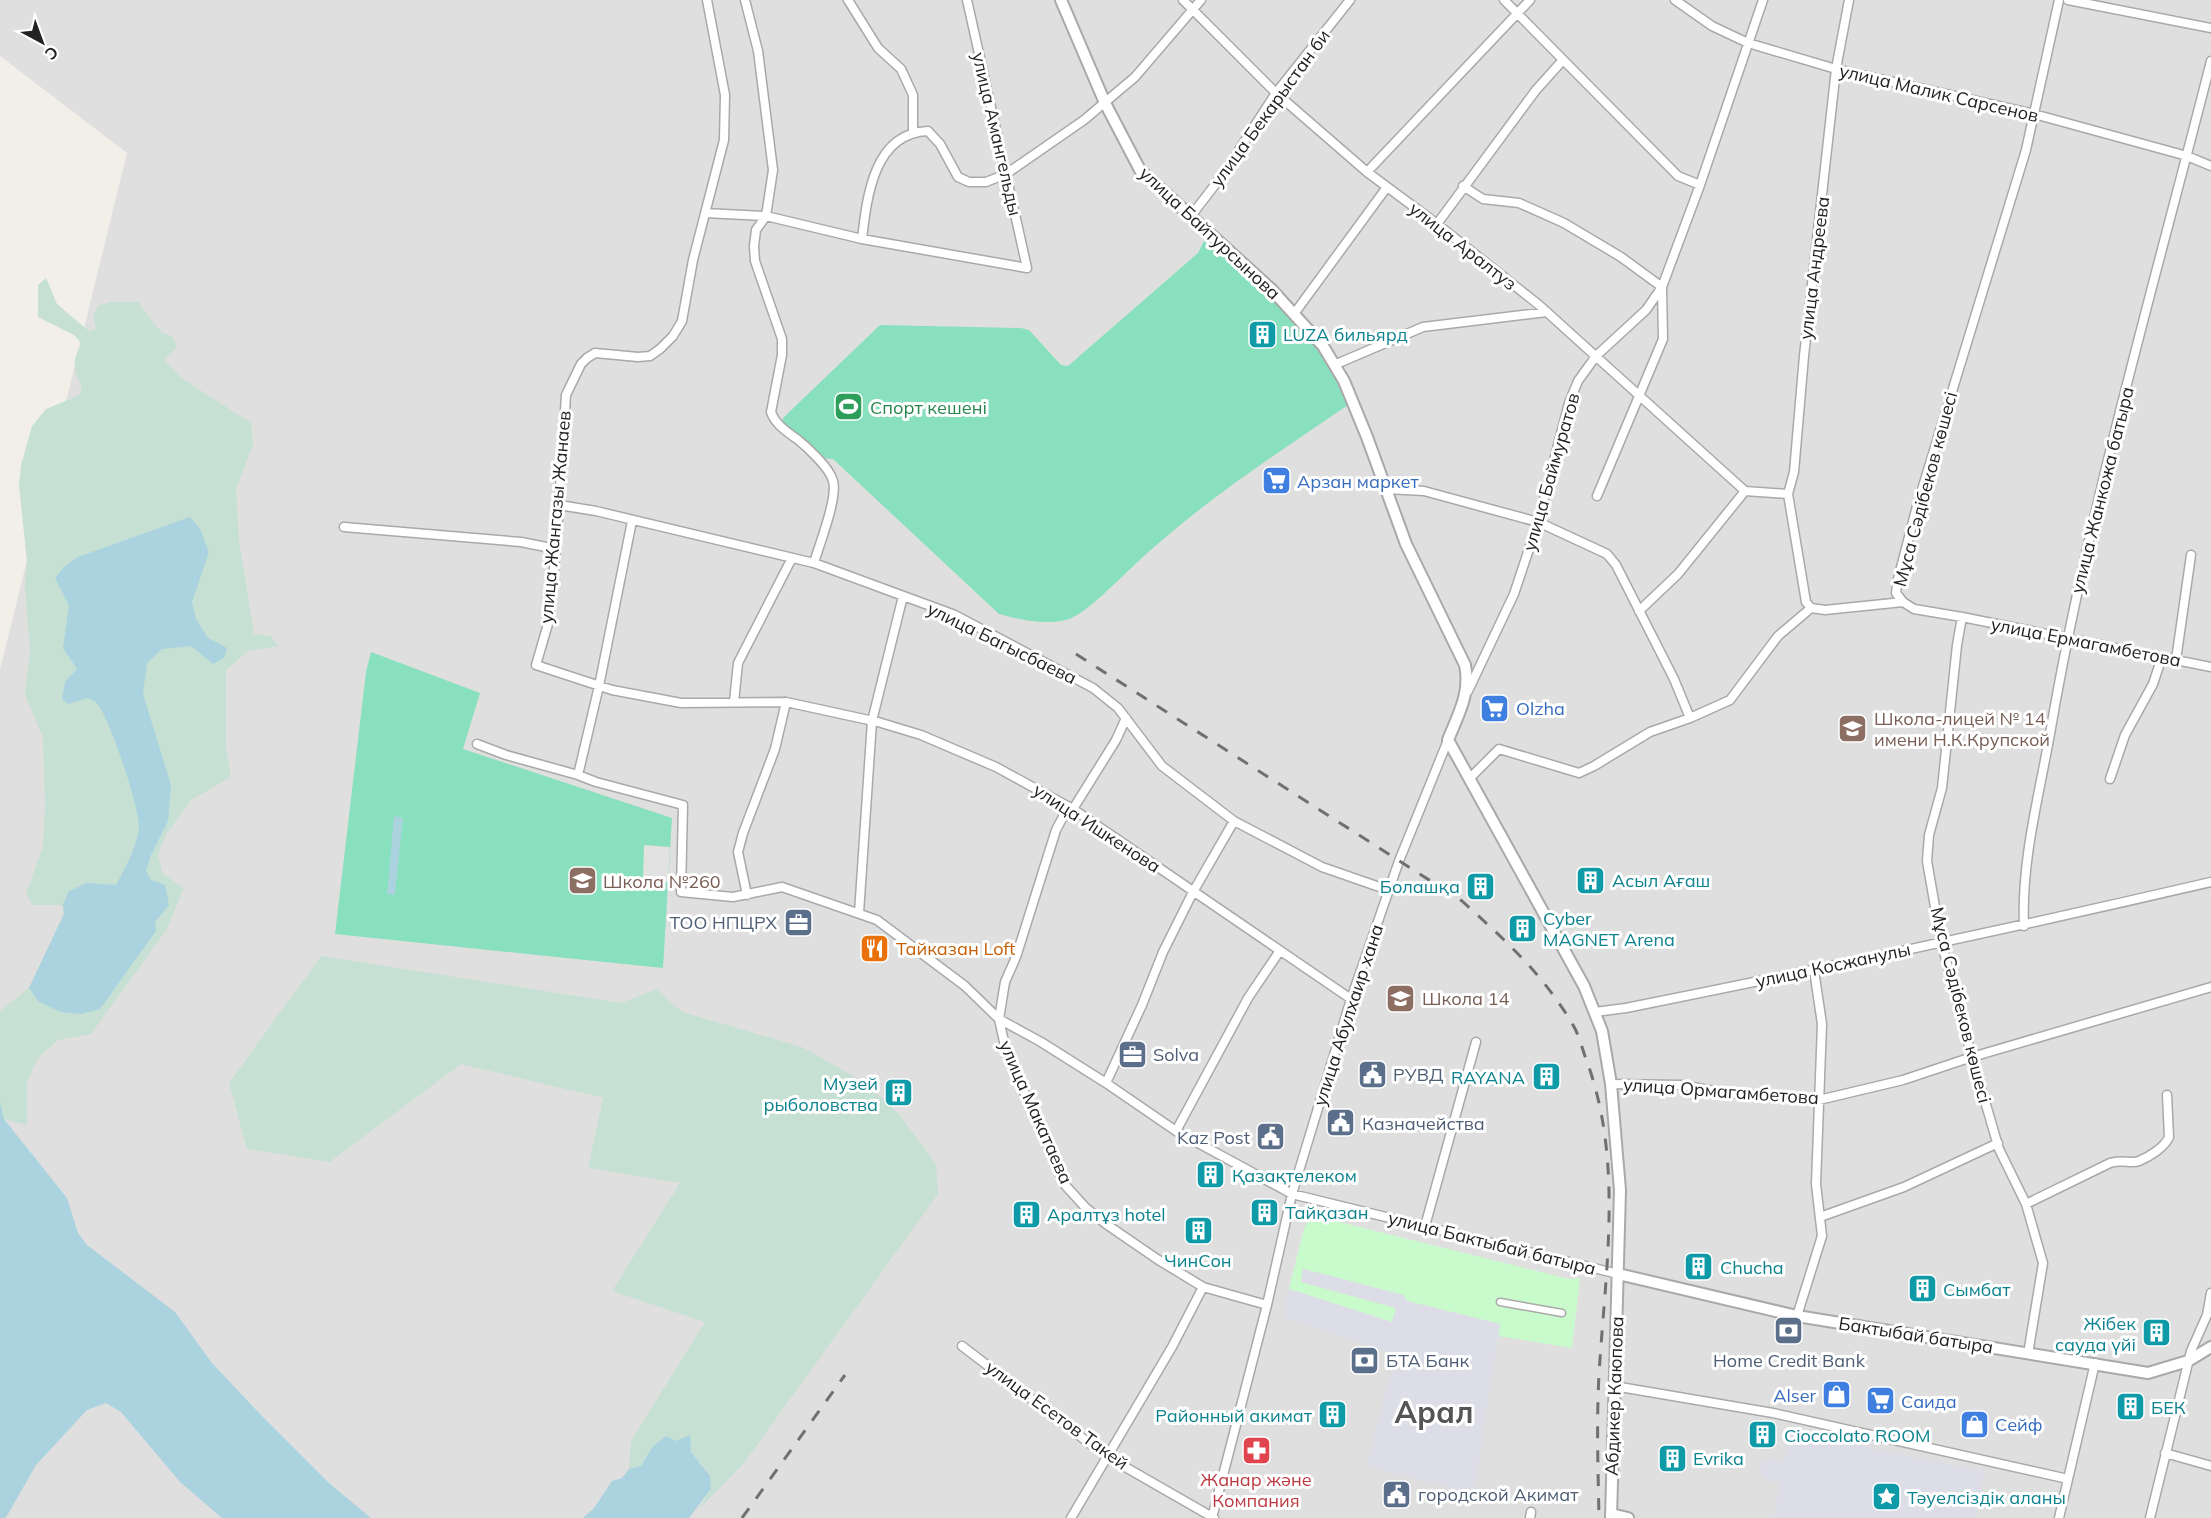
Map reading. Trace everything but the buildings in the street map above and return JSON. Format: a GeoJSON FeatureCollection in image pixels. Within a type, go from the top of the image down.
{"type":"FeatureCollection","features":[{"type":"Feature","properties":{"kind":"street"},"geometry":{"type":"LineString","coordinates":[[707,0],[725,94],[724,140],[705,213],[766,216],[861,239],[867,196],[880,162],[895,141],[913,132],[928,131],[940,144],[958,177],[969,182],[986,182],[1006,174],[1084,120],[1135,77],[1201,0]]}},
{"type":"Feature","properties":{"kind":"street"},"geometry":{"type":"LineString","coordinates":[[745,0],[758,51],[773,170],[766,216],[756,230],[754,246],[755,261],[782,339],[782,355],[771,412],[782,428],[812,451],[833,481],[832,502],[814,563]]}},
{"type":"Feature","properties":{"kind":"street"},"geometry":{"type":"LineString","coordinates":[[848,0],[878,48],[901,69],[913,95],[913,132]]}},
{"type":"Feature","properties":{"kind":"street","name":"улица Амангельды"},"geometry":{"type":"LineString","coordinates":[[861,239],[1027,268],[967,0]]}},
{"type":"Feature","properties":{"kind":"street","name":"улица Байтурсынова"},"geometry":{"type":"LineString","coordinates":[[1061,0],[1105,103],[1140,170],[1272,290],[1323,346],[1344,381],[1410,553],[1465,665],[1468,678],[1467,693]]}},
{"type":"Feature","properties":{"kind":"street","name":"улица Аралтуз"},"geometry":{"type":"LineString","coordinates":[[1183,0],[1276,93],[1366,171],[1437,224],[1547,312],[1745,491]]}},
{"type":"Feature","properties":{"kind":"street","name":"улица Бекарыстан би"},"geometry":{"type":"LineString","coordinates":[[1191,216],[1224,173],[1276,93],[1350,0]]}},
{"type":"Feature","properties":{"kind":"street"},"geometry":{"type":"LineString","coordinates":[[1504,0],[1678,176],[1700,185]]}},
{"type":"Feature","properties":{"kind":"street"},"geometry":{"type":"LineString","coordinates":[[1366,171],[1530,0]]}},
{"type":"Feature","properties":{"kind":"street","name":"улица Малик Сарсенов"},"geometry":{"type":"LineString","coordinates":[[1675,0],[1712,26],[1748,43],[1836,69],[2034,114],[2187,156],[2211,166]]}},
{"type":"Feature","properties":{"kind":"street","name":"улица Баймуратов"},"geometry":{"type":"LineString","coordinates":[[1398,861],[1467,693],[1514,594],[1538,522],[1569,402],[1578,381],[1596,356],[1646,310],[1662,287],[1700,185],[1763,0]]}},
{"type":"Feature","properties":{"kind":"street","name":"улица Андреева"},"geometry":{"type":"LineString","coordinates":[[1788,494],[1794,472],[1804,356],[1836,69],[1849,0]]}},
{"type":"Feature","properties":{"kind":"street","name":"Мұса Сәдібеков көшесі"},"geometry":{"type":"LineString","coordinates":[[2028,1354],[2043,1263],[2026,1204],[1998,1143],[1972,1057],[1941,941],[1927,861],[1929,835],[1942,788],[1962,617],[1914,609],[1903,602],[1896,592],[1917,506],[2026,150],[2059,0]]}},
{"type":"Feature","properties":{"kind":"street"},"geometry":{"type":"LineString","coordinates":[[2068,0],[2211,28]]}},
{"type":"Feature","properties":{"kind":"street"},"geometry":{"type":"LineString","coordinates":[[1437,224],[1536,90],[1563,60]]}},
{"type":"Feature","properties":{"kind":"street","name":"улица Жанкожа батыра"},"geometry":{"type":"LineString","coordinates":[[2024,926],[2023,909],[2029,857],[2067,638],[2108,461],[2211,61]]}},
{"type":"Feature","properties":{"kind":"street"},"geometry":{"type":"LineString","coordinates":[[1463,186],[1483,199],[1519,203],[1564,223],[1621,257],[1662,287],[1663,339],[1597,496]]}},
{"type":"Feature","properties":{"kind":"street"},"geometry":{"type":"LineString","coordinates":[[1294,314],[1387,187]]}},
{"type":"Feature","properties":{"kind":"street","name":"улица Жангазы Жанаев"},"geometry":{"type":"LineString","coordinates":[[536,665],[548,624],[556,549],[566,395],[587,357],[595,353],[650,356],[673,336],[682,321],[693,260],[705,213]]}},
{"type":"Feature","properties":{"kind":"street"},"geometry":{"type":"LineString","coordinates":[[1334,364],[1423,327],[1547,312]]}},
{"type":"Feature","properties":{"kind":"street"},"geometry":{"type":"LineString","coordinates":[[1386,489],[1424,491],[1538,522],[1607,554],[1616,565],[1674,679],[1690,718]]}},
{"type":"Feature","properties":{"kind":"street"},"geometry":{"type":"LineString","coordinates":[[1639,611],[1678,574],[1745,491],[1788,494],[1806,602],[1811,608],[1825,610],[1903,602]]}},
{"type":"Feature","properties":{"kind":"street","name":"улица Багысбаева"},"geometry":{"type":"LineString","coordinates":[[558,505],[596,511],[814,563],[955,615],[1093,688],[1118,708],[1162,766],[1234,821],[1322,867],[1388,890]]}},
{"type":"Feature","properties":{"kind":"street"},"geometry":{"type":"LineString","coordinates":[[578,775],[599,686],[632,521]]}},
{"type":"Feature","properties":{"kind":"street"},"geometry":{"type":"LineString","coordinates":[[344,527],[521,542],[556,549]]}},
{"type":"Feature","properties":{"kind":"street"},"geometry":{"type":"LineString","coordinates":[[2176,660],[2191,555]]}},
{"type":"Feature","properties":{"kind":"street"},"geometry":{"type":"LineString","coordinates":[[734,702],[738,663],[792,558]]}},
{"type":"Feature","properties":{"kind":"street"},"geometry":{"type":"LineString","coordinates":[[859,913],[872,721],[903,596]]}},
{"type":"Feature","properties":{"kind":"street"},"geometry":{"type":"LineString","coordinates":[[1470,779],[1499,749],[1579,773],[1650,732],[1690,718],[1730,700],[1778,636],[1811,608]]}},
{"type":"Feature","properties":{"kind":"street","name":"улица Ермагамбетова"},"geometry":{"type":"LineString","coordinates":[[1962,617],[2211,667]]}},
{"type":"Feature","properties":{"kind":"street"},"geometry":{"type":"LineString","coordinates":[[2110,779],[2125,735],[2152,684],[2162,657]]}},
{"type":"Feature","properties":{"kind":"street","name":"улица Ишкенова"},"geometry":{"type":"LineString","coordinates":[[536,665],[599,686],[681,703],[786,702],[872,721],[921,735],[996,767],[1073,809],[1279,952],[1351,999]]}},
{"type":"Feature","properties":{"kind":"street"},"geometry":{"type":"LineString","coordinates":[[747,895],[738,852],[775,749],[786,702]]}},
{"type":"Feature","properties":{"kind":"street"},"geometry":{"type":"LineString","coordinates":[[999,1019],[1005,982],[1016,957],[1056,830],[1064,816],[1073,809],[1116,740],[1126,718]]}},
{"type":"Feature","properties":{"kind":"street","name":"Абдикер Каюпова"},"geometry":{"type":"LineString","coordinates":[[1448,740],[1584,986],[1602,1031],[1611,1084],[1620,1190],[1611,1516]]}},
{"type":"Feature","properties":{"kind":"street","name":"улица Бактыбай батыра"},"geometry":{"type":"LineString","coordinates":[[477,744],[506,755],[683,806],[681,892],[733,897],[782,887],[877,920],[965,986],[999,1019],[1041,1042],[1106,1083],[1176,1131],[1292,1194],[1618,1274]]}},
{"type":"Feature","properties":{"kind":"street"},"geometry":{"type":"LineString","coordinates":[[1106,1083],[1142,1005],[1163,952],[1193,892],[1234,821]]}},
{"type":"Feature","properties":{"kind":"street","name":"улица Абулхаир хана"},"geometry":{"type":"LineString","coordinates":[[1213,1517],[1267,1305],[1292,1194],[1351,999],[1398,861]]}},
{"type":"Feature","properties":{"kind":"street","name":"улица Косжанулы"},"geometry":{"type":"LineString","coordinates":[[1595,1012],[1626,1008],[1814,970],[1941,941],[2024,926],[2211,882]]}},
{"type":"Feature","properties":{"kind":"street"},"geometry":{"type":"LineString","coordinates":[[1176,1131],[1248,998],[1279,952]]}},
{"type":"Feature","properties":{"kind":"street"},"geometry":{"type":"LineString","coordinates":[[1797,1316],[1822,1236],[1816,1184],[1822,1024],[1814,970]]}},
{"type":"Feature","properties":{"kind":"street","name":"улица Ормагамбетова"},"geometry":{"type":"LineString","coordinates":[[1611,1084],[1681,1085],[1726,1093],[1819,1100],[1904,1080],[1972,1057],[2211,987]]}},
{"type":"Feature","properties":{"kind":"street","name":"улица Макатаева"},"geometry":{"type":"LineString","coordinates":[[999,1019],[1006,1051],[1065,1185],[1085,1207],[1157,1259],[1203,1287],[1267,1305]]}},
{"type":"Feature","properties":{"kind":"street"},"geometry":{"type":"LineString","coordinates":[[1425,1226],[1476,1042]]}},
{"type":"Feature","properties":{"kind":"street"},"geometry":{"type":"LineString","coordinates":[[2026,1204],[2110,1163],[2121,1160],[2138,1161],[2162,1147],[2169,1137],[2167,1095]]}},
{"type":"Feature","properties":{"kind":"street"},"geometry":{"type":"LineString","coordinates":[[1820,1217],[1904,1187],[1998,1143]]}},
{"type":"Feature","properties":{"kind":"street","name":"Бактыбай батыра"},"geometry":{"type":"LineString","coordinates":[[1618,1274],[1797,1316],[2148,1373],[2188,1361],[2211,1347]]}},
{"type":"Feature","properties":{"kind":"street"},"geometry":{"type":"LineString","coordinates":[[1071,1518],[1172,1347],[1203,1287]]}},
{"type":"Feature","properties":{"kind":"street"},"geometry":{"type":"LineString","coordinates":[[2150,1518],[2188,1361],[2207,1315],[2211,1293]]}},
{"type":"Feature","properties":{"kind":"street"},"geometry":{"type":"LineString","coordinates":[[1500,1302],[1562,1313]]}},
{"type":"Feature","properties":{"kind":"street","name":"улица Есетов Такей"},"geometry":{"type":"LineString","coordinates":[[962,1346],[1106,1456],[1213,1517]]}},
{"type":"Feature","properties":{"kind":"street"},"geometry":{"type":"LineString","coordinates":[[2059,1518],[2095,1363]]}},
{"type":"Feature","properties":{"kind":"street"},"geometry":{"type":"LineString","coordinates":[[1614,1386],[1773,1413],[2068,1479]]}},
{"type":"Feature","properties":{"kind":"street"},"geometry":{"type":"LineString","coordinates":[[2166,1453],[2211,1466]]}},
{"type":"Feature","properties":{"kind":"street"},"geometry":{"type":"LineString","coordinates":[[1611,1516],[1628,1518]]}},
{"type":"Feature","properties":{"kind":"shaded area","name":"Арал"},"geometry":{"type":"Polygon","coordinates":[[[0,0],[2211,0],[2211,1518],[0,1518],[0,670],[127,153],[0,56],[0,0]]]}},
{"type":"Feature","properties":{"kind":"shaded area"},"geometry":{"type":"Polygon","coordinates":[[[644,845],[670,847],[668,882],[643,880],[644,845]]]}},
{"type":"Feature","properties":{"kind":"shaded area"},"geometry":{"type":"Polygon","coordinates":[[[1303,1269],[1403,1295],[1407,1301],[1500,1324],[1474,1494],[1366,1466],[1396,1355],[1282,1317],[1289,1289],[1392,1322],[1396,1308],[1301,1282],[1303,1269]]]}},
{"type":"Feature","properties":{"kind":"shaded area"},"geometry":{"type":"Polygon","coordinates":[[[1791,1432],[1984,1471],[1976,1518],[1774,1518],[1780,1483],[1767,1480],[1760,1472],[1762,1463],[1771,1458],[1783,1461],[1791,1432]]]}},
{"type":"Feature","properties":{"kind":"green space"},"geometry":{"type":"Polygon","coordinates":[[[1206,237],[1255,281],[1301,329],[1327,364],[1348,405],[1206,504],[1153,548],[1098,599],[1073,617],[1066,620],[1040,622],[999,614],[833,459],[819,458],[783,424],[783,418],[880,325],[1021,328],[1029,330],[1061,365],[1068,366],[1198,253],[1206,237]]]}},
{"type":"Feature","properties":{"kind":"green space"},"geometry":{"type":"Polygon","coordinates":[[[46,278],[57,304],[90,332],[96,329],[93,317],[98,306],[110,302],[138,302],[161,332],[172,336],[177,348],[164,359],[180,377],[251,423],[253,445],[236,489],[239,540],[254,634],[271,636],[278,646],[248,651],[226,670],[226,748],[231,777],[191,800],[166,835],[158,855],[163,874],[184,888],[167,929],[91,1034],[58,1040],[38,1058],[27,1081],[27,1125],[4,1119],[0,1102],[0,1011],[29,988],[64,914],[62,905],[32,905],[26,894],[43,846],[45,807],[43,738],[25,695],[30,650],[25,587],[27,562],[19,485],[21,465],[32,426],[46,409],[80,395],[82,388],[75,366],[81,343],[74,335],[38,317],[38,285],[46,278]]]}},
{"type":"Feature","properties":{"kind":"green space"},"geometry":{"type":"Polygon","coordinates":[[[371,652],[480,693],[463,749],[672,818],[663,968],[335,934],[366,672],[371,652]]]}},
{"type":"Feature","properties":{"kind":"green space"},"geometry":{"type":"Polygon","coordinates":[[[321,956],[621,1003],[656,989],[682,1012],[802,1047],[864,1082],[899,1114],[936,1164],[938,1194],[744,1463],[697,1511],[710,1490],[709,1476],[700,1463],[676,1441],[653,1446],[641,1466],[629,1469],[631,1441],[705,1322],[612,1291],[680,1183],[588,1168],[603,1098],[461,1064],[330,1162],[247,1149],[229,1083],[321,956]]]}},
{"type":"Feature","properties":{"kind":"green space"},"geometry":{"type":"Polygon","coordinates":[[[1319,1217],[1569,1279],[1580,1278],[1572,1348],[1498,1336],[1500,1324],[1407,1301],[1403,1295],[1304,1269],[1301,1282],[1396,1308],[1392,1322],[1289,1289],[1304,1228],[1310,1219],[1319,1217]]]}},
{"type":"Feature","properties":{"kind":"water"},"geometry":{"type":"Polygon","coordinates":[[[190,517],[200,529],[209,552],[192,602],[196,619],[208,638],[227,648],[224,658],[213,664],[191,646],[162,649],[147,663],[143,694],[171,785],[168,821],[151,855],[146,871],[151,880],[165,885],[169,905],[155,922],[156,931],[100,1009],[81,1014],[61,1012],[39,1002],[29,988],[64,914],[63,905],[69,891],[87,883],[116,885],[133,851],[139,829],[135,804],[117,746],[96,702],[87,698],[68,704],[62,699],[65,682],[77,669],[63,648],[69,606],[55,578],[64,567],[78,557],[190,517]]]}},
{"type":"Feature","properties":{"kind":"water"},"geometry":{"type":"Polygon","coordinates":[[[394,816],[403,818],[395,895],[387,894],[394,816]]]}},
{"type":"Feature","properties":{"kind":"water"},"geometry":{"type":"Polygon","coordinates":[[[0,1102],[4,1119],[67,1198],[78,1233],[87,1245],[175,1312],[212,1363],[261,1415],[330,1484],[371,1518],[222,1518],[180,1482],[121,1412],[106,1403],[87,1410],[36,1465],[8,1514],[5,1518],[0,1518],[0,1102]]]}},
{"type":"Feature","properties":{"kind":"water"},"geometry":{"type":"Polygon","coordinates":[[[690,1435],[691,1452],[710,1476],[711,1489],[689,1518],[583,1518],[594,1508],[612,1481],[622,1478],[629,1469],[641,1466],[653,1446],[666,1436],[676,1441],[690,1435]]]}},
{"type":"Feature","properties":{"kind":"railway"},"geometry":{"type":"LineString","coordinates":[[1076,654],[1462,901],[1536,974],[1573,1025],[1597,1095],[1608,1170],[1608,1245],[1598,1399],[1599,1518]]}},
{"type":"Feature","properties":{"kind":"railway"},"geometry":{"type":"LineString","coordinates":[[742,1518],[845,1375]]}},
{"type":"Feature","properties":{"kind":"place","name":"LUZA бильярд"},"geometry":{"type":"Point","coordinates":[1262,334]}},
{"type":"Feature","properties":{"kind":"place","name":"Спорт кешені"},"geometry":{"type":"Point","coordinates":[849,407]}},
{"type":"Feature","properties":{"kind":"place","name":"Арзан маркет"},"geometry":{"type":"Point","coordinates":[1276,481]}},
{"type":"Feature","properties":{"kind":"place","name":"Olzha"},"geometry":{"type":"Point","coordinates":[1495,708]}},
{"type":"Feature","properties":{"kind":"place","name":"Школа-лицей № 14 имени Н.К.Крупской"},"geometry":{"type":"Point","coordinates":[1853,728]}},
{"type":"Feature","properties":{"kind":"place","name":"Асыл Ағаш"},"geometry":{"type":"Point","coordinates":[1591,880]}},
{"type":"Feature","properties":{"kind":"place","name":"Школа №260"},"geometry":{"type":"Point","coordinates":[582,881]}},
{"type":"Feature","properties":{"kind":"place","name":"Болашқа"},"geometry":{"type":"Point","coordinates":[1481,886]}},
{"type":"Feature","properties":{"kind":"place","name":"ТОО НПЦРХ"},"geometry":{"type":"Point","coordinates":[798,922]}},
{"type":"Feature","properties":{"kind":"place","name":"Cyber MAGNET Arena"},"geometry":{"type":"Point","coordinates":[1522,928]}},
{"type":"Feature","properties":{"kind":"place","name":"Тайказан Loft"},"geometry":{"type":"Point","coordinates":[875,948]}},
{"type":"Feature","properties":{"kind":"place","name":"Школа 14"},"geometry":{"type":"Point","coordinates":[1401,998]}},
{"type":"Feature","properties":{"kind":"place","name":"Solva"},"geometry":{"type":"Point","coordinates":[1132,1054]}},
{"type":"Feature","properties":{"kind":"place","name":"РУВД"},"geometry":{"type":"Point","coordinates":[1372,1074]}},
{"type":"Feature","properties":{"kind":"place","name":"RAYANA"},"geometry":{"type":"Point","coordinates":[1546,1077]}},
{"type":"Feature","properties":{"kind":"place","name":"Музей рыболовства"},"geometry":{"type":"Point","coordinates":[899,1093]}},
{"type":"Feature","properties":{"kind":"place","name":"Казначейства"},"geometry":{"type":"Point","coordinates":[1341,1123]}},
{"type":"Feature","properties":{"kind":"place","name":"Kaz Post"},"geometry":{"type":"Point","coordinates":[1271,1137]}},
{"type":"Feature","properties":{"kind":"place","name":"Қазақтелеком"},"geometry":{"type":"Point","coordinates":[1211,1175]}},
{"type":"Feature","properties":{"kind":"place","name":"Тайқазан"},"geometry":{"type":"Point","coordinates":[1264,1212]}},
{"type":"Feature","properties":{"kind":"place","name":"Аралтұз hotel"},"geometry":{"type":"Point","coordinates":[1026,1214]}},
{"type":"Feature","properties":{"kind":"place","name":"ЧинСон"},"geometry":{"type":"Point","coordinates":[1198,1231]}},
{"type":"Feature","properties":{"kind":"place","name":"Chucha"},"geometry":{"type":"Point","coordinates":[1699,1267]}},
{"type":"Feature","properties":{"kind":"place","name":"Сымбат"},"geometry":{"type":"Point","coordinates":[1922,1289]}},
{"type":"Feature","properties":{"kind":"place","name":"Home Credit Bank"},"geometry":{"type":"Point","coordinates":[1789,1331]}},
{"type":"Feature","properties":{"kind":"place","name":"Жібек сауда үйі"},"geometry":{"type":"Point","coordinates":[2157,1333]}},
{"type":"Feature","properties":{"kind":"place","name":"БТА Банк"},"geometry":{"type":"Point","coordinates":[1365,1360]}},
{"type":"Feature","properties":{"kind":"place","name":"Alser"},"geometry":{"type":"Point","coordinates":[1837,1395]}},
{"type":"Feature","properties":{"kind":"place","name":"Саида"},"geometry":{"type":"Point","coordinates":[1880,1401]}},
{"type":"Feature","properties":{"kind":"place","name":"БЕК"},"geometry":{"type":"Point","coordinates":[2130,1407]}},
{"type":"Feature","properties":{"kind":"place","name":"Районный акимат"},"geometry":{"type":"Point","coordinates":[1333,1415]}},
{"type":"Feature","properties":{"kind":"place","name":"Сейф"},"geometry":{"type":"Point","coordinates":[1974,1424]}},
{"type":"Feature","properties":{"kind":"place","name":"Cioccolato ROOM"},"geometry":{"type":"Point","coordinates":[1763,1435]}},
{"type":"Feature","properties":{"kind":"place","name":"Жанар және Компания"},"geometry":{"type":"Point","coordinates":[1256,1450]}},
{"type":"Feature","properties":{"kind":"place","name":"Evrika"},"geometry":{"type":"Point","coordinates":[1672,1458]}},
{"type":"Feature","properties":{"kind":"place","name":"городской Акимат"},"geometry":{"type":"Point","coordinates":[1397,1494]}},
{"type":"Feature","properties":{"kind":"place","name":"Тәуелсіздік аланы"},"geometry":{"type":"Point","coordinates":[1886,1497]}},
{"type":"Feature","properties":{"kind":"district","name":"Арал"},"geometry":{"type":"Point","coordinates":[1434,1412]}}]}
